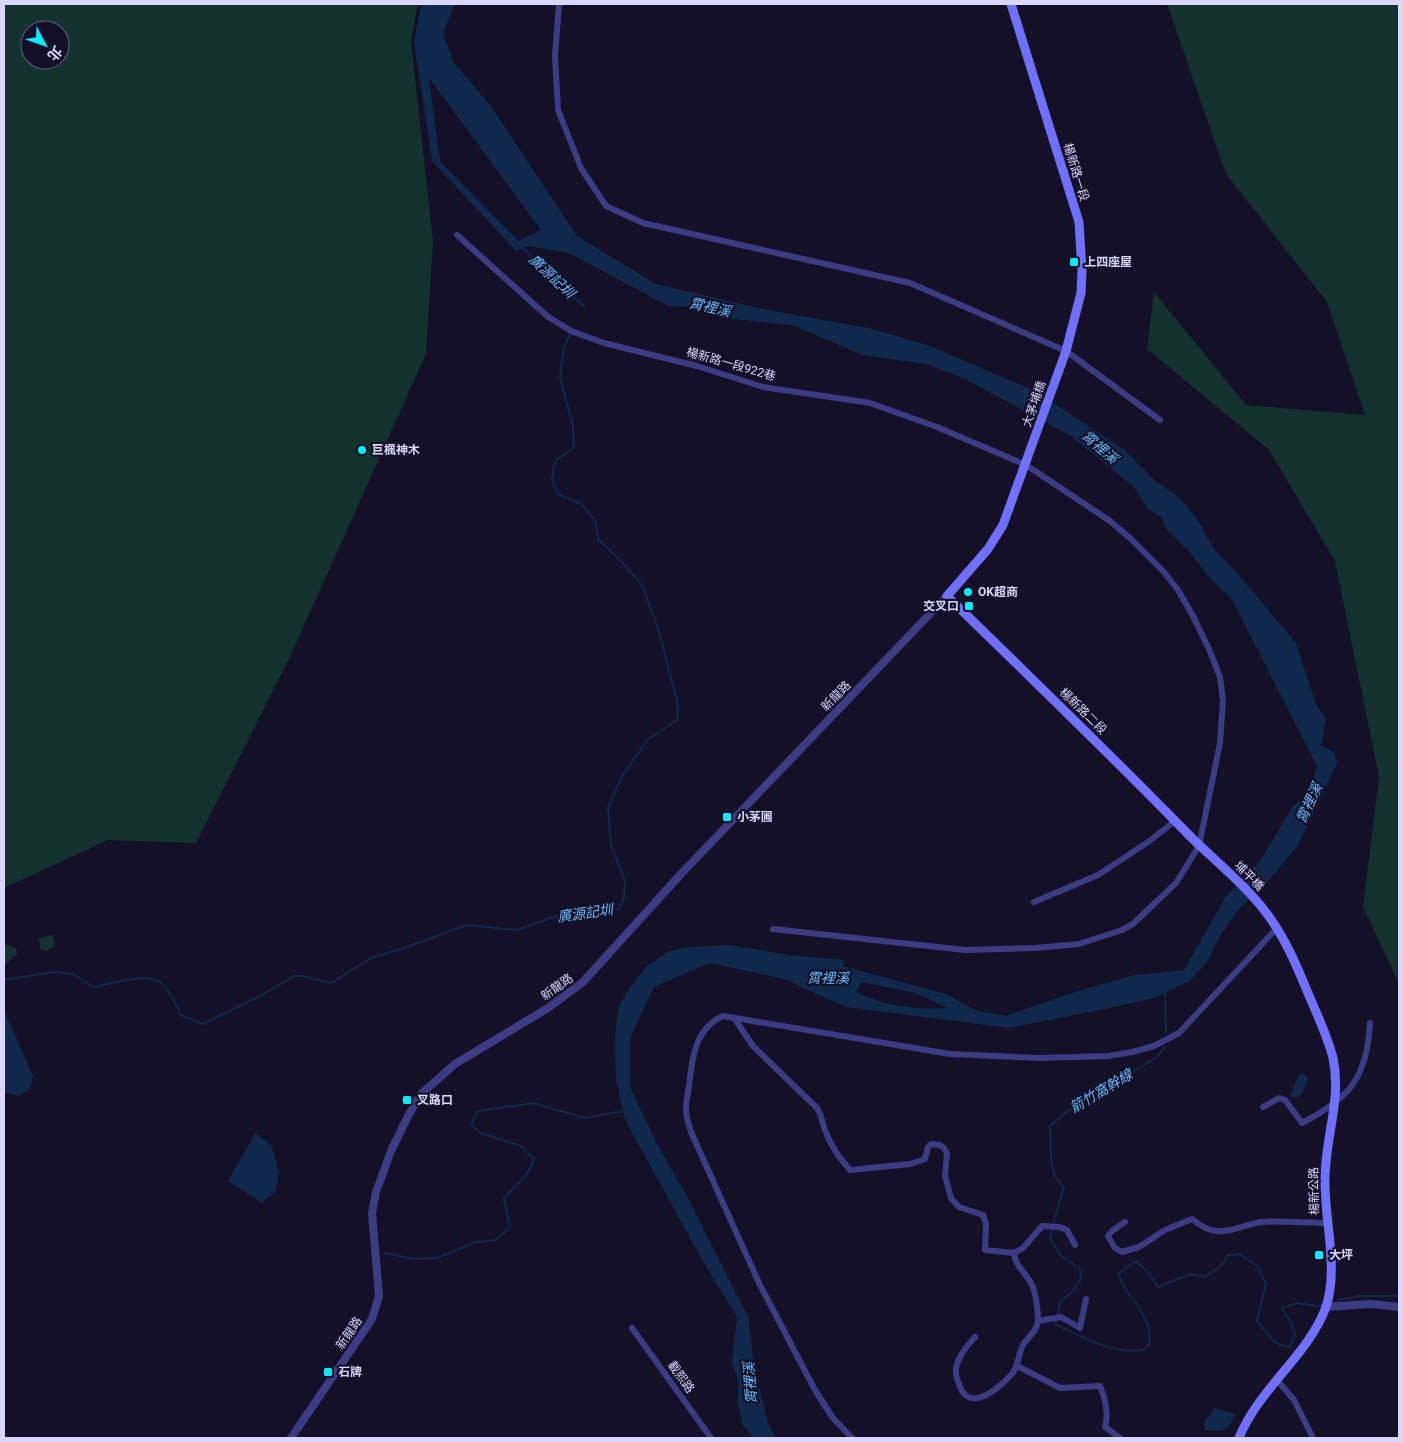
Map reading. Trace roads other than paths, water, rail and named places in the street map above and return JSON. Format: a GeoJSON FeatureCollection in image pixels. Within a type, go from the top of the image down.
{"type":"FeatureCollection","features":[{"type":"Feature","properties":{"kind":"main road","name":"楊新路一段"},"geometry":{"type":"LineString","coordinates":[[1011,4],[1079,222],[1082,271],[1081,293],[1066,351]]}},
{"type":"Feature","properties":{"kind":"main road","name":"大茅埔橋"},"geometry":{"type":"LineString","coordinates":[[1026,465],[1066,351]]}},
{"type":"Feature","properties":{"kind":"main road"},"geometry":{"type":"LineString","coordinates":[[948,596],[988,549],[1003,525],[1026,465]]}},
{"type":"Feature","properties":{"kind":"main road","name":"楊新路二段"},"geometry":{"type":"LineString","coordinates":[[948,596],[1109,753],[1199,846]]}},
{"type":"Feature","properties":{"kind":"main road","name":"埔平橋"},"geometry":{"type":"LineString","coordinates":[[1199,846],[1260,905],[1277,928]]}},
{"type":"Feature","properties":{"kind":"main road","name":"楊新公路"},"geometry":{"type":"LineString","coordinates":[[1239,1438],[1253,1409],[1308,1339],[1326,1307],[1330,1282],[1325,1178],[1326,1159],[1336,1102],[1335,1071],[1328,1040],[1297,968],[1277,928]]}},
{"type":"Feature","properties":{"kind":"street"},"geometry":{"type":"LineString","coordinates":[[559,4],[555,56],[558,110],[580,168],[606,206],[643,223],[910,283],[1066,351],[1160,420]]}},
{"type":"Feature","properties":{"kind":"street","name":"楊新路一段922巷"},"geometry":{"type":"LineString","coordinates":[[457,235],[536,307],[571,332],[604,343],[697,366],[762,387],[870,403],[937,427],[1026,465],[1110,521],[1163,571],[1178,590],[1209,649],[1220,678],[1223,700],[1220,744],[1199,846]]}},
{"type":"Feature","properties":{"kind":"street","name":"新龍路"},"geometry":{"type":"LineString","coordinates":[[291,1438],[372,1319],[379,1296],[372,1213],[376,1192],[391,1152],[421,1094],[455,1064],[548,1008],[583,982],[680,875],[948,596]]}},
{"type":"Feature","properties":{"kind":"street"},"geometry":{"type":"LineString","coordinates":[[1034,902],[1098,875],[1148,842],[1175,821]]}},
{"type":"Feature","properties":{"kind":"street"},"geometry":{"type":"LineString","coordinates":[[773,928],[965,950],[1035,948],[1079,944],[1122,930],[1133,924],[1176,883],[1199,846]]}},
{"type":"Feature","properties":{"kind":"street"},"geometry":{"type":"LineString","coordinates":[[852,1438],[834,1418],[816,1392],[759,1283],[691,1132],[686,1109],[691,1066],[696,1045],[713,1020],[723,1016],[950,1054],[1038,1058],[1109,1056],[1154,1046],[1179,1033],[1277,928]]}},
{"type":"Feature","properties":{"kind":"street"},"geometry":{"type":"LineString","coordinates":[[734,1018],[753,1046],[817,1108],[823,1117],[825,1129],[835,1150],[850,1170],[910,1164],[925,1159],[928,1147],[932,1144],[940,1145],[947,1153],[945,1176],[951,1198],[959,1207],[983,1216],[986,1224],[985,1250],[1014,1253],[1023,1248],[1042,1226],[1059,1227],[1067,1230],[1075,1245]]}},
{"type":"Feature","properties":{"kind":"street"},"geometry":{"type":"LineString","coordinates":[[1263,1107],[1279,1098],[1285,1100],[1302,1123],[1336,1102],[1355,1084],[1367,1053],[1370,1023]]}},
{"type":"Feature","properties":{"kind":"street"},"geometry":{"type":"LineString","coordinates":[[1125,1222],[1108,1236],[1115,1248],[1122,1252],[1139,1247],[1165,1230],[1192,1219],[1210,1230],[1219,1232],[1231,1231],[1262,1222],[1328,1223]]}},
{"type":"Feature","properties":{"kind":"street"},"geometry":{"type":"LineString","coordinates":[[976,1336],[964,1350],[956,1367],[962,1390],[968,1397],[978,1398],[989,1394],[1013,1373],[1023,1345],[1035,1331],[1038,1320],[1033,1288],[1015,1261],[1014,1253]]}},
{"type":"Feature","properties":{"kind":"street"},"geometry":{"type":"LineString","coordinates":[[1038,1320],[1061,1317],[1080,1328],[1086,1299]]}},
{"type":"Feature","properties":{"kind":"street"},"geometry":{"type":"LineString","coordinates":[[1326,1307],[1370,1304],[1399,1307]]}},
{"type":"Feature","properties":{"kind":"street","name":"載熙路"},"geometry":{"type":"LineString","coordinates":[[632,1328],[711,1438]]}},
{"type":"Feature","properties":{"kind":"street"},"geometry":{"type":"LineString","coordinates":[[1017,1366],[1060,1388],[1100,1386],[1104,1397],[1106,1423],[1104,1427],[1120,1438]]}},
{"type":"Feature","properties":{"kind":"street"},"geometry":{"type":"LineString","coordinates":[[1276,1379],[1294,1400],[1313,1438]]}},
{"type":"Feature","properties":{"kind":"water","name":"霄裡溪"},"geometry":{"type":"Polygon","coordinates":[[[421,4],[455,4],[443,34],[454,63],[491,106],[577,236],[656,284],[763,309],[869,328],[930,346],[1035,391],[1125,450],[1154,480],[1181,499],[1199,522],[1214,549],[1238,574],[1296,643],[1316,704],[1326,719],[1321,745],[1333,752],[1338,762],[1297,847],[1275,873],[1239,909],[1220,936],[1207,962],[1190,981],[1154,998],[1009,1028],[846,1007],[784,979],[710,963],[654,987],[630,1038],[630,1087],[656,1142],[688,1198],[749,1319],[754,1367],[768,1423],[776,1438],[753,1438],[743,1425],[737,1403],[739,1385],[732,1362],[737,1317],[705,1265],[625,1120],[616,1079],[615,1036],[618,1008],[630,987],[646,967],[667,952],[687,947],[729,945],[789,955],[844,960],[843,966],[946,994],[975,1010],[1006,1016],[1068,994],[1134,975],[1184,970],[1226,896],[1258,864],[1293,806],[1309,793],[1317,766],[1231,598],[1207,575],[1190,552],[1168,531],[1161,517],[1147,508],[1134,487],[1071,436],[963,378],[926,364],[862,355],[795,326],[727,318],[697,307],[668,306],[569,253],[528,246],[516,251],[432,161],[414,42],[421,4]],[[429,78],[440,161],[519,241],[541,230],[429,78]],[[861,982],[856,992],[878,1001],[912,1008],[947,1008],[916,993],[861,982]]]}},
{"type":"Feature","properties":{"kind":"water"},"geometry":{"type":"Polygon","coordinates":[[[4,1010],[33,1076],[30,1089],[18,1096],[4,1092],[4,1010]]]}},
{"type":"Feature","properties":{"kind":"water"},"geometry":{"type":"Polygon","coordinates":[[[1299,1074],[1304,1074],[1308,1078],[1302,1094],[1296,1098],[1290,1096],[1299,1074]]]}},
{"type":"Feature","properties":{"kind":"water"},"geometry":{"type":"Polygon","coordinates":[[[255,1133],[271,1145],[279,1172],[276,1191],[262,1203],[228,1181],[255,1133]]]}},
{"type":"Feature","properties":{"kind":"water"},"geometry":{"type":"Polygon","coordinates":[[[1215,1408],[1235,1414],[1230,1424],[1224,1430],[1205,1430],[1204,1422],[1215,1408]]]}},
{"type":"Feature","properties":{"kind":"waterway","name":"廣源記圳"},"geometry":{"type":"LineString","coordinates":[[523,248],[555,281],[584,306]]}},
{"type":"Feature","properties":{"kind":"waterway","name":"廣源記圳"},"geometry":{"type":"LineString","coordinates":[[4,980],[53,972],[73,974],[93,987],[139,978],[156,980],[168,991],[181,1015],[203,1024],[262,995],[294,976],[303,976],[331,983],[373,957],[467,925],[517,930],[553,917],[619,909],[624,898],[625,881],[611,845],[608,808],[622,776],[648,739],[677,720],[678,705],[659,632],[642,585],[598,539],[595,520],[581,504],[558,494],[552,479],[555,461],[574,447],[573,426],[560,378],[564,347],[570,334]]}},
{"type":"Feature","properties":{"kind":"waterway","name":"箭竹窩幹線"},"geometry":{"type":"LineString","coordinates":[[1165,990],[1166,1033]]}},
{"type":"Feature","properties":{"kind":"waterway","name":"箭竹窩幹線"},"geometry":{"type":"LineString","coordinates":[[1057,1316],[1061,1301],[1072,1292],[1081,1279],[1080,1269],[1061,1256],[1050,1238],[1064,1188],[1055,1176],[1051,1162],[1050,1126],[1075,1105],[1156,1058],[1166,1046]]}},
{"type":"Feature","properties":{"kind":"waterway"},"geometry":{"type":"LineString","coordinates":[[385,1253],[413,1259],[437,1258],[476,1242],[496,1240],[510,1227],[504,1199],[529,1170],[534,1159],[521,1146],[481,1133],[471,1125],[477,1111],[534,1103],[584,1118],[623,1111]]}},
{"type":"Feature","properties":{"kind":"waterway","name":"箭竹窩幹線"},"geometry":{"type":"LineString","coordinates":[[1056,1321],[1055,1324],[1098,1344],[1121,1350],[1144,1350],[1150,1343],[1148,1325],[1139,1307],[1125,1289],[1118,1274],[1136,1261],[1148,1272],[1158,1287],[1191,1274],[1205,1277],[1222,1265],[1228,1255],[1240,1254],[1257,1266],[1266,1284],[1257,1320],[1270,1338],[1279,1344],[1290,1347],[1295,1334],[1290,1320],[1281,1308],[1297,1303],[1322,1305]]}},
{"type":"Feature","properties":{"kind":"waterway","name":"箭竹窩幹線"},"geometry":{"type":"LineString","coordinates":[[1338,1300],[1360,1296],[1399,1296]]}},
{"type":"Feature","properties":{"kind":"place","name":"上四座屋"},"geometry":{"type":"Point","coordinates":[1074,262]}},
{"type":"Feature","properties":{"kind":"place","name":"巨楓神木"},"geometry":{"type":"Point","coordinates":[362,450]}},
{"type":"Feature","properties":{"kind":"place","name":"OK超商"},"geometry":{"type":"Point","coordinates":[968,592]}},
{"type":"Feature","properties":{"kind":"place","name":"交叉口"},"geometry":{"type":"Point","coordinates":[969,606]}},
{"type":"Feature","properties":{"kind":"place","name":"小茅圃"},"geometry":{"type":"Point","coordinates":[727,817]}},
{"type":"Feature","properties":{"kind":"place","name":"叉路口"},"geometry":{"type":"Point","coordinates":[407,1100]}},
{"type":"Feature","properties":{"kind":"place","name":"大坪"},"geometry":{"type":"Point","coordinates":[1319,1255]}},
{"type":"Feature","properties":{"kind":"place","name":"石牌"},"geometry":{"type":"Point","coordinates":[328,1372]}}]}
